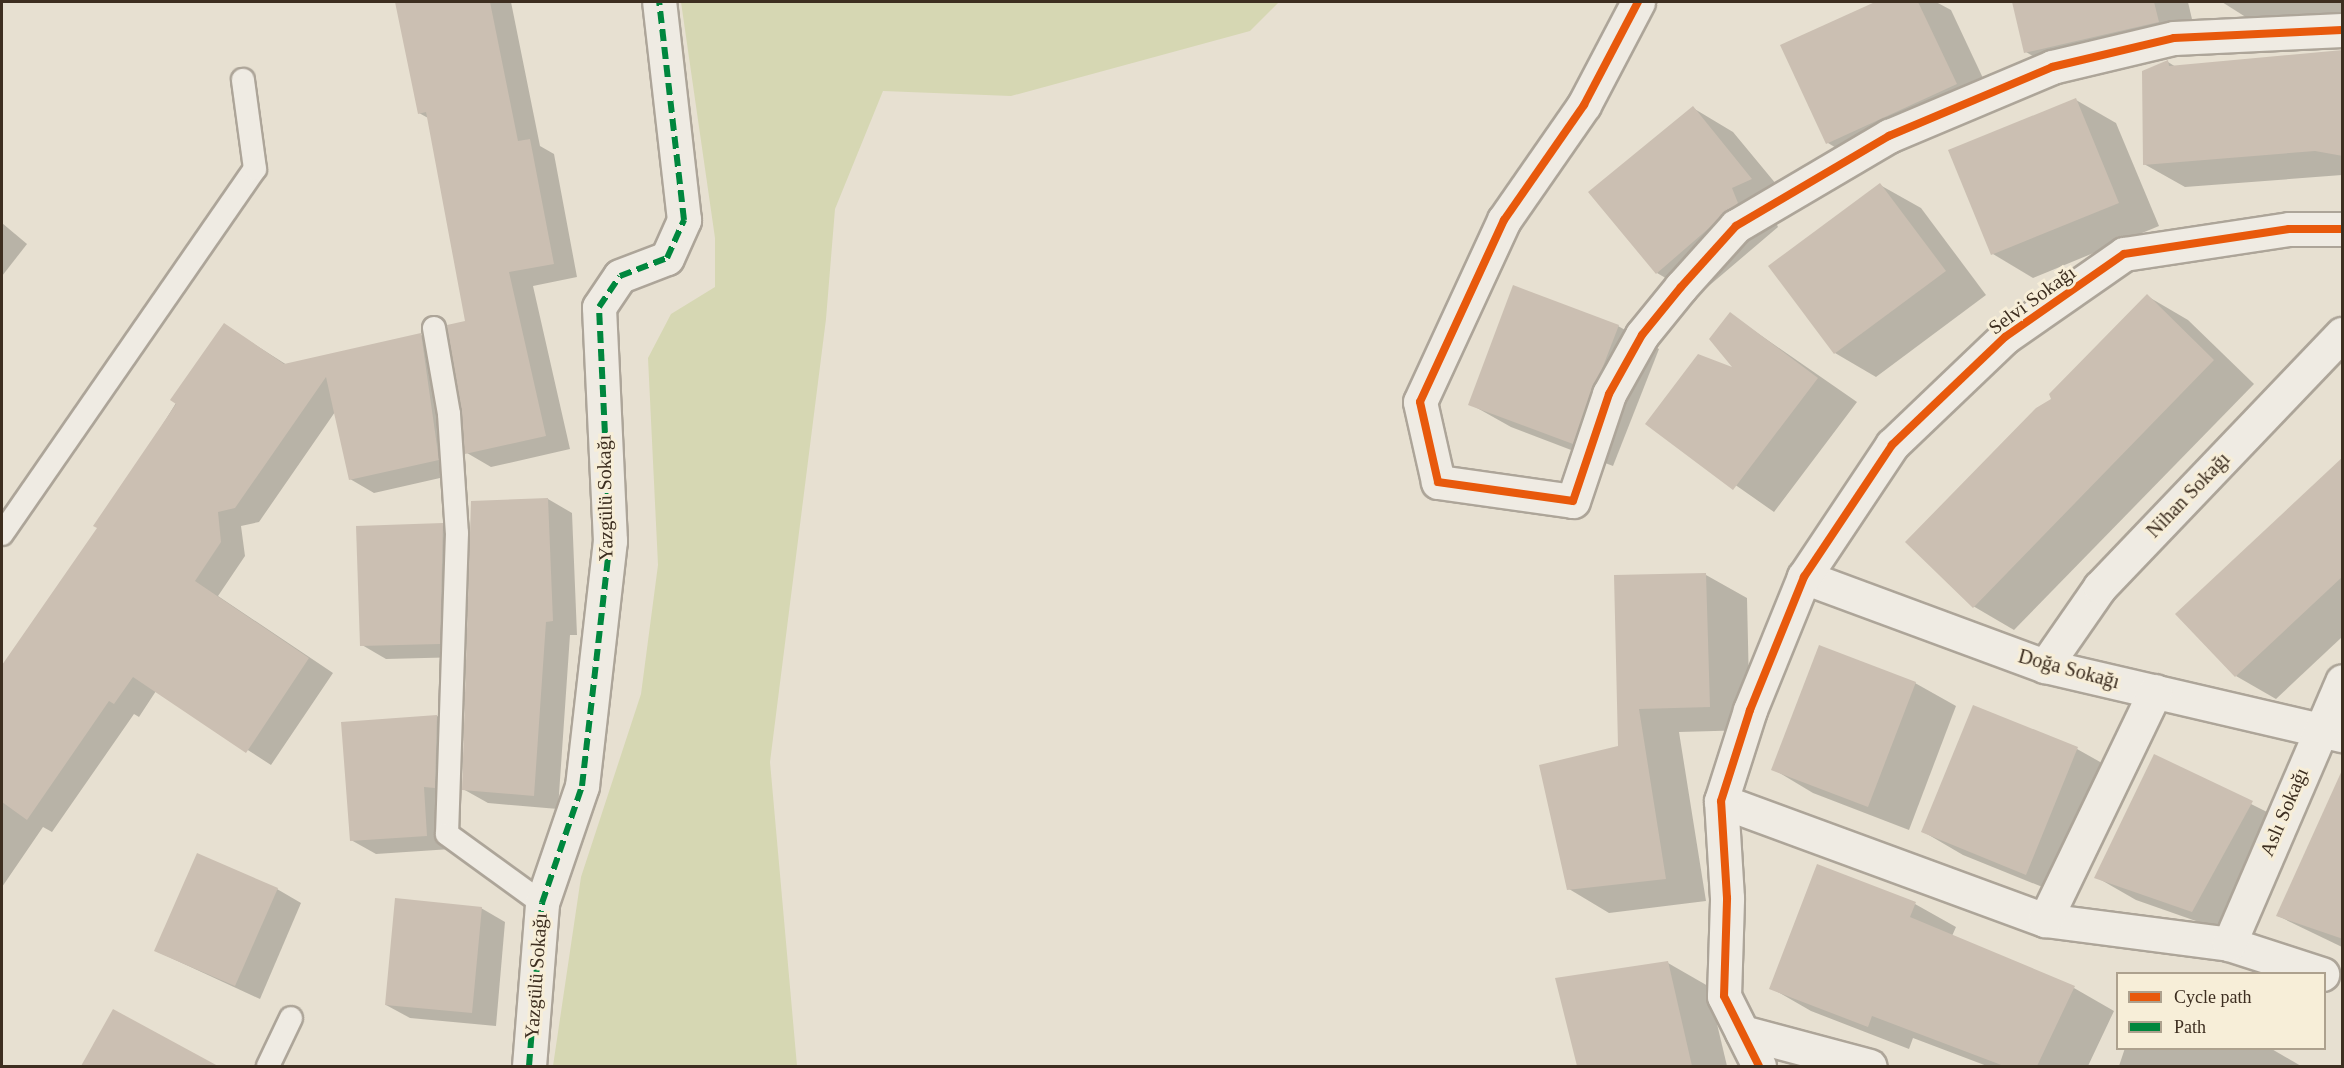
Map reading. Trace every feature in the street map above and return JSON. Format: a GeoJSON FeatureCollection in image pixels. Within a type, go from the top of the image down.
{"type":"FeatureCollection","features":[{"type":"Feature","properties":{"kind":"street","name":"Yazgülü Sokağı"},"geometry":{"type":"LineString","coordinates":[[529,1066],[542,903],[582,786],[610,541],[599,307],[620,276],[667,258],[684,220],[659,2]]}},
{"type":"Feature","properties":{"kind":"street"},"geometry":{"type":"LineString","coordinates":[[1638,2],[1584,105],[1504,220],[1420,402],[1438,482],[1573,501],[1609,394],[1642,335],[1681,287],[1736,226],[1889,136],[2052,67],[2174,38],[2343,30]]}},
{"type":"Feature","properties":{"kind":"street","name":"Selvi Sokağı"},"geometry":{"type":"LineString","coordinates":[[1721,801],[1750,710],[1804,577],[1892,445],[2005,337],[2124,254],[2289,229],[2343,229]]}},
{"type":"Feature","properties":{"kind":"street","name":"Nihan Sokağı"},"geometry":{"type":"LineString","coordinates":[[2045,666],[2100,587],[2343,334]]}},
{"type":"Feature","properties":{"kind":"street","name":"Doğa Sokağı"},"geometry":{"type":"LineString","coordinates":[[1804,577],[2045,666],[2331,731]]}},
{"type":"Feature","properties":{"kind":"street","name":"Aslı Sokağı"},"geometry":{"type":"LineString","coordinates":[[2229,944],[2331,731],[2343,681]]}},
{"type":"Feature","properties":{"kind":"street"},"geometry":{"type":"LineString","coordinates":[[2045,920],[2155,691]]}},
{"type":"Feature","properties":{"kind":"street"},"geometry":{"type":"LineString","coordinates":[[1759,1066],[1724,996],[1727,898],[1721,801],[2045,920],[2229,944],[2317,972]]}},
{"type":"Feature","properties":{"kind":"street"},"geometry":{"type":"LineString","coordinates":[[2326,975],[2343,980]]}},
{"type":"Feature","properties":{"kind":"street"},"geometry":{"type":"LineString","coordinates":[[1742,1032],[1870,1066]]}},
{"type":"Feature","properties":{"kind":"lane"},"geometry":{"type":"LineString","coordinates":[[2,534],[255,169],[243,80]]}},
{"type":"Feature","properties":{"kind":"lane"},"geometry":{"type":"LineString","coordinates":[[434,327],[449,414],[457,533],[447,834],[542,903]]}},
{"type":"Feature","properties":{"kind":"lane"},"geometry":{"type":"LineString","coordinates":[[268,1066],[291,1018]]}},
{"type":"Feature","properties":{"kind":"green space"},"geometry":{"type":"Polygon","coordinates":[[[681,2],[1279,2],[1250,31],[1011,96],[883,91],[835,209],[826,319],[770,762],[797,1066],[553,1066],[581,877],[641,694],[658,565],[648,358],[671,314],[715,287],[715,238],[681,2]]]}},
{"type":"Feature","properties":{"kind":"building"},"geometry":{"type":"Polygon","coordinates":[[[395,2],[490,2],[518,141],[530,139],[554,264],[509,272],[546,436],[465,454],[447,325],[465,321],[426,112],[418,114],[395,2]]]}},
{"type":"Feature","properties":{"kind":"building"},"geometry":{"type":"Polygon","coordinates":[[[1875,2],[1918,2],[1957,84],[1826,144],[1780,45],[1875,2]]]}},
{"type":"Feature","properties":{"kind":"building"},"geometry":{"type":"Polygon","coordinates":[[[2012,2],[2154,2],[2159,22],[2024,53],[2012,2]]]}},
{"type":"Feature","properties":{"kind":"building"},"geometry":{"type":"Polygon","coordinates":[[[2343,50],[2343,156],[2315,151],[2143,165],[2142,71],[2168,60],[2169,66],[2343,50]]]}},
{"type":"Feature","properties":{"kind":"building"},"geometry":{"type":"Polygon","coordinates":[[[2076,98],[2119,203],[1991,255],[1948,150],[2076,98]]]}},
{"type":"Feature","properties":{"kind":"building"},"geometry":{"type":"Polygon","coordinates":[[[1693,106],[1752,179],[1732,188],[1738,203],[1656,274],[1588,192],[1693,106]]]}},
{"type":"Feature","properties":{"kind":"building"},"geometry":{"type":"Polygon","coordinates":[[[1880,183],[1946,271],[1834,354],[1768,266],[1880,183]]]}},
{"type":"Feature","properties":{"kind":"building"},"geometry":{"type":"Polygon","coordinates":[[[1513,285],[1619,325],[1573,444],[1468,405],[1513,285]]]}},
{"type":"Feature","properties":{"kind":"building"},"geometry":{"type":"Polygon","coordinates":[[[2147,294],[2214,360],[1973,608],[1905,542],[2036,408],[2051,399],[2049,394],[2147,294]]]}},
{"type":"Feature","properties":{"kind":"building"},"geometry":{"type":"Polygon","coordinates":[[[1730,312],[1818,378],[1733,490],[1645,424],[1698,354],[1732,367],[1709,339],[1730,312]]]}},
{"type":"Feature","properties":{"kind":"building"},"geometry":{"type":"Polygon","coordinates":[[[224,323],[284,364],[421,333],[439,460],[349,480],[326,377],[235,508],[218,512],[221,542],[195,581],[309,658],[246,753],[133,677],[114,704],[109,701],[27,820],[2,802],[2,665],[97,528],[93,526],[176,404],[170,400],[224,323]]]}},
{"type":"Feature","properties":{"kind":"building"},"geometry":{"type":"Polygon","coordinates":[[[2343,457],[2343,576],[2235,677],[2175,614],[2343,457]]]}},
{"type":"Feature","properties":{"kind":"building"},"geometry":{"type":"Polygon","coordinates":[[[548,498],[553,621],[546,622],[534,796],[462,790],[471,501],[548,498]]]}},
{"type":"Feature","properties":{"kind":"building"},"geometry":{"type":"Polygon","coordinates":[[[443,523],[440,644],[360,646],[356,526],[443,523]]]}},
{"type":"Feature","properties":{"kind":"building"},"geometry":{"type":"Polygon","coordinates":[[[1706,573],[1710,707],[1639,709],[1666,879],[1567,890],[1539,765],[1618,746],[1614,575],[1706,573]]]}},
{"type":"Feature","properties":{"kind":"building"},"geometry":{"type":"Polygon","coordinates":[[[1819,645],[1916,682],[1868,807],[1771,770],[1819,645]]]}},
{"type":"Feature","properties":{"kind":"building"},"geometry":{"type":"Polygon","coordinates":[[[1973,705],[2078,747],[2026,875],[1921,832],[1973,705]]]}},
{"type":"Feature","properties":{"kind":"building"},"geometry":{"type":"Polygon","coordinates":[[[437,715],[435,788],[424,787],[427,836],[350,841],[341,722],[437,715]]]}},
{"type":"Feature","properties":{"kind":"building"},"geometry":{"type":"Polygon","coordinates":[[[2154,754],[2253,801],[2192,912],[2094,878],[2154,754]]]}},
{"type":"Feature","properties":{"kind":"building"},"geometry":{"type":"Polygon","coordinates":[[[2343,768],[2343,939],[2276,916],[2343,768]]]}},
{"type":"Feature","properties":{"kind":"building"},"geometry":{"type":"Polygon","coordinates":[[[197,853],[278,888],[235,986],[154,951],[197,853]]]}},
{"type":"Feature","properties":{"kind":"building"},"geometry":{"type":"Polygon","coordinates":[[[1817,864],[1916,902],[1910,917],[2075,986],[2037,1066],[2004,1066],[1872,1016],[1868,1027],[1769,989],[1817,864]]]}},
{"type":"Feature","properties":{"kind":"building"},"geometry":{"type":"Polygon","coordinates":[[[395,898],[482,907],[472,1013],[385,1005],[395,898]]]}},
{"type":"Feature","properties":{"kind":"building"},"geometry":{"type":"Polygon","coordinates":[[[1668,961],[1692,1066],[1577,1066],[1555,978],[1668,961]]]}},
{"type":"Feature","properties":{"kind":"building"},"geometry":{"type":"Polygon","coordinates":[[[113,1009],[218,1066],[81,1066],[113,1009]]]}},
{"type":"Feature","properties":{"kind":"marked path"},"geometry":{"type":"LineString","coordinates":[[529,1066],[542,903],[582,786],[610,541],[599,307],[620,276],[667,258],[684,220],[659,2]]}},
{"type":"Feature","properties":{"kind":"cycle path"},"geometry":{"type":"LineString","coordinates":[[1638,2],[1584,105],[1504,220],[1420,402],[1438,482],[1573,501],[1609,394],[1642,335],[1681,287],[1736,226],[1889,136],[2052,67],[2174,38],[2342,30]]}},
{"type":"Feature","properties":{"kind":"cycle path"},"geometry":{"type":"LineString","coordinates":[[1759,1066],[1724,996],[1727,898],[1721,801],[1750,710],[1804,577],[1892,445],[2005,337],[2124,254],[2289,229],[2342,229]]}}]}
